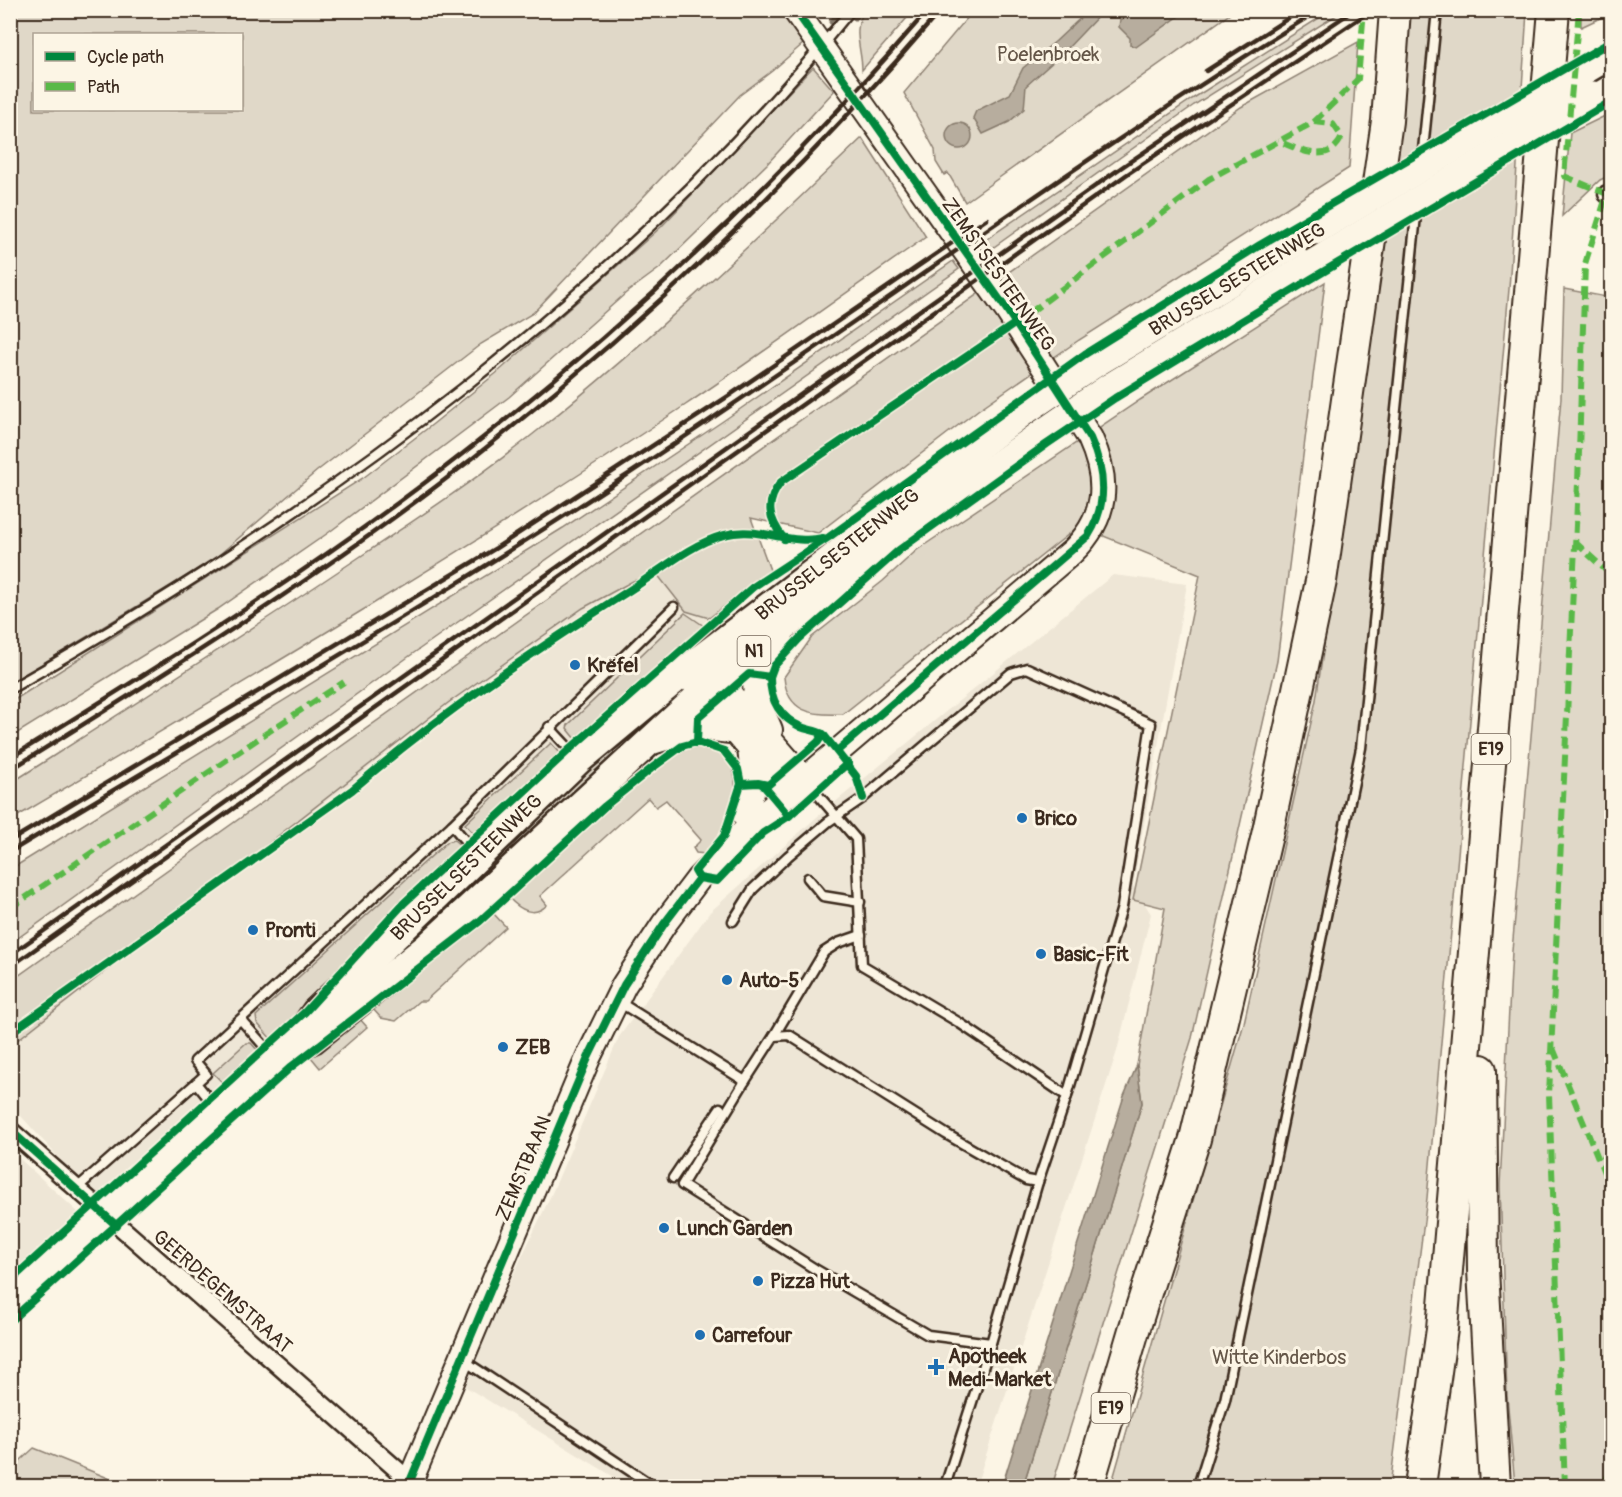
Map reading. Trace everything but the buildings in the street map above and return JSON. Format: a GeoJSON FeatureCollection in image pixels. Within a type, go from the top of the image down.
{"type":"FeatureCollection","features":[{"type":"Feature","properties":{"kind":"highway","name":"E19"},"geometry":{"type":"LineString","coordinates":[[1088,1486],[1134,1330],[1195,1139],[1268,831],[1321,581],[1387,121],[1395,10]]}},
{"type":"Feature","properties":{"kind":"highway","name":"E19"},"geometry":{"type":"LineString","coordinates":[[1420,1486],[1442,1329],[1554,10]]}},
{"type":"Feature","properties":{"kind":"highway"},"geometry":{"type":"LineString","coordinates":[[1480,888],[1483,1270],[1495,1486]]}},
{"type":"Feature","properties":{"kind":"main road","name":"BRUSSELSESTEENWEG"},"geometry":{"type":"LineString","coordinates":[[10,1303],[283,1056],[316,1012],[579,760],[692,665],[1025,411],[1094,365],[1604,59]]}},
{"type":"Feature","properties":{"kind":"main road","name":"BRUSSELSESTEENWEG"},"geometry":{"type":"LineString","coordinates":[[283,1056],[313,1039],[427,947],[710,686],[906,531],[1108,388],[1313,262],[1603,91]]}},
{"type":"Feature","properties":{"kind":"street","name":"ZEMSTSESTEENWEG"},"geometry":{"type":"LineString","coordinates":[[795,10],[1007,310],[1090,438],[1099,457],[1103,492],[1098,514],[1088,536],[837,751]]}},
{"type":"Feature","properties":{"kind":"street"},"geometry":{"type":"LineString","coordinates":[[792,622],[763,660],[755,680],[758,703],[775,747],[796,786]]}},
{"type":"Feature","properties":{"kind":"street"},"geometry":{"type":"LineString","coordinates":[[692,665],[710,686],[775,747]]}},
{"type":"Feature","properties":{"kind":"street"},"geometry":{"type":"LineString","coordinates":[[710,686],[743,740],[796,786]]}},
{"type":"Feature","properties":{"kind":"street"},"geometry":{"type":"LineString","coordinates":[[651,742],[682,731],[701,728],[743,740]]}},
{"type":"Feature","properties":{"kind":"street"},"geometry":{"type":"LineString","coordinates":[[743,740],[754,786],[746,813],[749,827]]}},
{"type":"Feature","properties":{"kind":"street","name":"ZEMSTBAAN"},"geometry":{"type":"LineString","coordinates":[[409,1484],[588,1058],[616,1000],[678,905],[699,878],[749,827],[837,751]]}},
{"type":"Feature","properties":{"kind":"street","name":"GEERDEGEMSTRAAT"},"geometry":{"type":"LineString","coordinates":[[10,1130],[409,1484]]}},
{"type":"Feature","properties":{"kind":"lane"},"geometry":{"type":"LineString","coordinates":[[10,689],[232,553],[378,454],[476,380],[583,289],[693,185],[851,10]]}},
{"type":"Feature","properties":{"kind":"lane"},"geometry":{"type":"LineString","coordinates":[[1198,1486],[1225,1400],[1361,748],[1437,10]]}},
{"type":"Feature","properties":{"kind":"lane"},"geometry":{"type":"LineString","coordinates":[[77,1188],[206,1074],[195,1061],[452,825],[549,727],[674,607]]}},
{"type":"Feature","properties":{"kind":"lane"},"geometry":{"type":"LineString","coordinates":[[733,921],[753,889],[837,816],[863,798],[1011,673],[1027,668],[1151,724],[1122,907],[1067,1096],[1038,1182],[991,1343],[945,1486]]}},
{"type":"Feature","properties":{"kind":"lane"},"geometry":{"type":"LineString","coordinates":[[549,727],[579,760]]}},
{"type":"Feature","properties":{"kind":"lane"},"geometry":{"type":"LineString","coordinates":[[796,786],[837,816],[856,839],[862,964],[958,1022],[1067,1096]]}},
{"type":"Feature","properties":{"kind":"lane"},"geometry":{"type":"LineString","coordinates":[[452,825],[478,855]]}},
{"type":"Feature","properties":{"kind":"lane"},"geometry":{"type":"LineString","coordinates":[[808,878],[823,896],[860,902]]}},
{"type":"Feature","properties":{"kind":"lane"},"geometry":{"type":"LineString","coordinates":[[861,935],[838,942],[824,952],[682,1185],[815,1269],[928,1335],[991,1343]]}},
{"type":"Feature","properties":{"kind":"lane"},"geometry":{"type":"LineString","coordinates":[[616,1000],[745,1081]]}},
{"type":"Feature","properties":{"kind":"lane"},"geometry":{"type":"LineString","coordinates":[[241,1020],[283,1056]]}},
{"type":"Feature","properties":{"kind":"lane"},"geometry":{"type":"LineString","coordinates":[[774,1036],[789,1035],[946,1134],[1026,1180],[1038,1182]]}},
{"type":"Feature","properties":{"kind":"lane"},"geometry":{"type":"LineString","coordinates":[[196,1083],[220,1112]]}},
{"type":"Feature","properties":{"kind":"lane"},"geometry":{"type":"LineString","coordinates":[[672,1178],[720,1108]]}},
{"type":"Feature","properties":{"kind":"lane"},"geometry":{"type":"LineString","coordinates":[[460,1358],[653,1486]]}},
{"type":"Feature","properties":{"kind":"shaded area"},"geometry":{"type":"Polygon","coordinates":[[[1134,10],[1186,11],[1136,47],[1130,45],[1130,38],[1119,27],[1120,20],[1134,10]]]}},
{"type":"Feature","properties":{"kind":"shaded area"},"geometry":{"type":"Polygon","coordinates":[[[1088,11],[1103,11],[1064,52],[1026,86],[1024,109],[1009,122],[983,134],[973,118],[976,111],[1010,94],[1023,68],[1088,11]]]}},
{"type":"Feature","properties":{"kind":"shaded area"},"geometry":{"type":"Polygon","coordinates":[[[959,123],[968,127],[972,136],[968,145],[959,149],[950,145],[946,136],[950,127],[959,123]]]}},
{"type":"Feature","properties":{"kind":"shaded area"},"geometry":{"type":"Polygon","coordinates":[[[657,573],[686,611],[709,618],[403,901],[303,1010],[258,1055],[98,1196],[68,1168],[11,1105],[11,1045],[448,703],[583,608],[633,581],[657,573]]]}},
{"type":"Feature","properties":{"kind":"shaded area"},"geometry":{"type":"Polygon","coordinates":[[[1113,575],[1187,584],[1133,885],[1151,914],[1117,1051],[976,1486],[629,1486],[466,1387],[482,1341],[552,1193],[619,1037],[710,912],[817,817],[1113,575]]]}},
{"type":"Feature","properties":{"kind":"shaded area"},"geometry":{"type":"Polygon","coordinates":[[[1137,1065],[1142,1103],[1023,1486],[1002,1486],[1124,1096],[1137,1065]]]}},
{"type":"Feature","properties":{"kind":"shaded area"},"geometry":{"type":"Polygon","coordinates":[[[10,1150],[79,1213],[11,1274],[10,1274],[10,1150]]]}},
{"type":"Feature","properties":{"kind":"green space"},"geometry":{"type":"Polygon","coordinates":[[[778,10],[804,43],[740,95],[533,313],[481,344],[317,471],[213,560],[11,683],[10,11],[778,10]]]}},
{"type":"Feature","properties":{"kind":"green space"},"geometry":{"type":"Polygon","coordinates":[[[865,11],[913,11],[862,70],[858,32],[865,11]]]}},
{"type":"Feature","properties":{"kind":"green space","name":"Poelenbroek"},"geometry":{"type":"Polygon","coordinates":[[[973,11],[1234,11],[965,202],[948,173],[944,175],[936,162],[935,150],[904,93],[973,11]]]}},
{"type":"Feature","properties":{"kind":"green space"},"geometry":{"type":"Polygon","coordinates":[[[1330,11],[1343,11],[1194,105],[984,254],[978,245],[1192,99],[1330,11]]]}},
{"type":"Feature","properties":{"kind":"green space","name":"Witte Kinderbos"},"geometry":{"type":"Polygon","coordinates":[[[1410,11],[1527,11],[1509,289],[1427,1198],[1390,1486],[1111,1486],[1244,1023],[1316,700],[1382,246],[1410,11]]]}},
{"type":"Feature","properties":{"kind":"green space"},"geometry":{"type":"Polygon","coordinates":[[[1581,11],[1611,11],[1611,13],[1581,27],[1581,11]]]}},
{"type":"Feature","properties":{"kind":"green space"},"geometry":{"type":"Polygon","coordinates":[[[1358,42],[1349,168],[1079,340],[978,410],[818,533],[751,518],[770,570],[709,618],[686,611],[657,574],[633,581],[583,608],[448,703],[11,1045],[11,981],[1241,107],[1358,42]]]}},
{"type":"Feature","properties":{"kind":"green space"},"geometry":{"type":"Polygon","coordinates":[[[813,67],[834,91],[767,164],[660,268],[626,293],[509,397],[328,533],[218,609],[11,737],[11,702],[363,478],[499,371],[661,227],[813,67]]]}},
{"type":"Feature","properties":{"kind":"green space"},"geometry":{"type":"Polygon","coordinates":[[[1611,113],[1611,175],[1600,180],[1562,216],[1570,133],[1611,113]]]}},
{"type":"Feature","properties":{"kind":"green space"},"geometry":{"type":"Polygon","coordinates":[[[862,138],[926,237],[715,385],[602,460],[435,566],[266,669],[11,820],[11,783],[315,587],[498,461],[584,393],[665,322],[862,138]]]}},
{"type":"Feature","properties":{"kind":"green space"},"geometry":{"type":"Polygon","coordinates":[[[953,261],[959,269],[411,655],[11,943],[11,869],[563,528],[723,421],[953,261]]]}},
{"type":"Feature","properties":{"kind":"green space"},"geometry":{"type":"Polygon","coordinates":[[[1325,282],[1277,661],[1192,1038],[1052,1486],[1023,1486],[1142,1103],[1137,1065],[1165,908],[1133,900],[1200,575],[1079,526],[843,714],[821,714],[796,705],[786,689],[784,677],[812,637],[883,581],[917,550],[1140,400],[1325,282]]]}},
{"type":"Feature","properties":{"kind":"green space"},"geometry":{"type":"Polygon","coordinates":[[[1564,289],[1612,298],[1612,1486],[1515,1486],[1507,1396],[1500,1185],[1512,951],[1561,398],[1564,289]]]}},
{"type":"Feature","properties":{"kind":"green space"},"geometry":{"type":"Polygon","coordinates":[[[685,613],[704,626],[576,739],[567,728],[568,725],[685,613]]]}},
{"type":"Feature","properties":{"kind":"green space"},"geometry":{"type":"Polygon","coordinates":[[[651,710],[659,719],[399,955],[395,952],[651,710]]]}},
{"type":"Feature","properties":{"kind":"green space"},"geometry":{"type":"Polygon","coordinates":[[[551,743],[561,754],[474,834],[465,824],[551,743]]]}},
{"type":"Feature","properties":{"kind":"green space"},"geometry":{"type":"Polygon","coordinates":[[[697,747],[716,752],[728,762],[734,775],[735,791],[725,825],[706,854],[696,853],[693,848],[701,840],[666,800],[656,807],[648,798],[540,896],[547,905],[542,909],[527,911],[509,898],[654,771],[683,749],[697,747]]]}},
{"type":"Feature","properties":{"kind":"green space"},"geometry":{"type":"Polygon","coordinates":[[[454,840],[461,846],[403,901],[272,1040],[257,1023],[256,1016],[447,842],[454,840]]]}},
{"type":"Feature","properties":{"kind":"green space"},"geometry":{"type":"Polygon","coordinates":[[[493,913],[506,927],[425,1001],[419,1001],[396,1021],[381,1018],[373,1009],[493,913]]]}},
{"type":"Feature","properties":{"kind":"green space"},"geometry":{"type":"Polygon","coordinates":[[[359,1018],[367,1027],[320,1068],[311,1057],[359,1018]]]}},
{"type":"Feature","properties":{"kind":"green space"},"geometry":{"type":"Polygon","coordinates":[[[246,1043],[251,1043],[259,1052],[223,1083],[213,1073],[246,1043]]]}},
{"type":"Feature","properties":{"kind":"green space"},"geometry":{"type":"Polygon","coordinates":[[[34,1448],[128,1486],[11,1486],[11,1469],[34,1448]]]}},
{"type":"Feature","properties":{"kind":"waterway"},"geometry":{"type":"LineString","coordinates":[[831,22],[841,10]]}},
{"type":"Feature","properties":{"kind":"waterway"},"geometry":{"type":"LineString","coordinates":[[855,18],[861,10]]}},
{"type":"Feature","properties":{"kind":"railway"},"geometry":{"type":"LineString","coordinates":[[10,758],[243,611],[300,572],[411,493],[528,401],[589,350],[708,242],[820,129],[928,10]]}},
{"type":"Feature","properties":{"kind":"railway"},"geometry":{"type":"LineString","coordinates":[[10,770],[187,659],[304,581],[417,500],[536,407],[598,355],[718,246],[832,131],[941,10]]}},
{"type":"Feature","properties":{"kind":"railway"},"geometry":{"type":"LineString","coordinates":[[1206,71],[1301,10]]}},
{"type":"Feature","properties":{"kind":"railway"},"geometry":{"type":"LineString","coordinates":[[10,852],[392,623],[618,481],[1141,124],[1319,10]]}},
{"type":"Feature","properties":{"kind":"railway"},"geometry":{"type":"LineString","coordinates":[[10,955],[1122,167],[1354,10]]}},
{"type":"Feature","properties":{"kind":"railway"},"geometry":{"type":"LineString","coordinates":[[10,967],[1126,175],[1372,10]]}},
{"type":"Feature","properties":{"kind":"railway"},"geometry":{"type":"LineString","coordinates":[[10,841],[496,548],[730,395],[987,219]]}},
{"type":"Feature","properties":{"kind":"marked path"},"geometry":{"type":"LineString","coordinates":[[1314,122],[1358,79],[1364,10]]}},
{"type":"Feature","properties":{"kind":"marked path"},"geometry":{"type":"LineString","coordinates":[[1565,1486],[1549,1095],[1578,483],[1585,264],[1607,194],[1564,176],[1579,10]]}},
{"type":"Feature","properties":{"kind":"marked path"},"geometry":{"type":"LineString","coordinates":[[1016,323],[1209,179],[1314,122],[1333,124],[1342,137],[1336,146],[1322,153],[1305,151],[1287,145],[1278,141]]}},
{"type":"Feature","properties":{"kind":"marked path"},"geometry":{"type":"LineString","coordinates":[[1575,542],[1612,576]]}},
{"type":"Feature","properties":{"kind":"marked path"},"geometry":{"type":"LineString","coordinates":[[10,908],[344,682]]}},
{"type":"Feature","properties":{"kind":"marked path"},"geometry":{"type":"LineString","coordinates":[[1553,1048],[1612,1192]]}},
{"type":"Feature","properties":{"kind":"marked path"},"geometry":{"type":"LineString","coordinates":[[1604,1486],[1612,1465]]}},
{"type":"Feature","properties":{"kind":"cycle path"},"geometry":{"type":"LineString","coordinates":[[795,10],[1007,310],[1090,438],[1099,463],[1102,488],[1099,512],[1088,536],[837,751]]}},
{"type":"Feature","properties":{"kind":"cycle path"},"geometry":{"type":"LineString","coordinates":[[10,1281],[305,1012],[404,903],[570,749],[753,587],[829,537],[1085,354],[1260,245],[1612,41]]}},
{"type":"Feature","properties":{"kind":"cycle path"},"geometry":{"type":"LineString","coordinates":[[697,742],[698,718],[749,674],[770,677],[774,666],[799,639],[899,550],[1047,444],[1115,398],[1311,279],[1612,101]]}},
{"type":"Feature","properties":{"kind":"cycle path"},"geometry":{"type":"LineString","coordinates":[[784,539],[770,511],[772,497],[781,482],[1016,323]]}},
{"type":"Feature","properties":{"kind":"cycle path"},"geometry":{"type":"LineString","coordinates":[[10,1033],[352,790],[418,736],[487,685],[687,551],[711,539],[737,533],[750,532],[799,540],[823,538]]}},
{"type":"Feature","properties":{"kind":"cycle path"},"geometry":{"type":"LineString","coordinates":[[770,677],[774,700],[782,713],[793,723],[823,734]]}},
{"type":"Feature","properties":{"kind":"cycle path"},"geometry":{"type":"LineString","coordinates":[[741,784],[768,785],[818,742],[823,734],[856,776],[863,798]]}},
{"type":"Feature","properties":{"kind":"cycle path"},"geometry":{"type":"LineString","coordinates":[[10,1321],[291,1067],[480,921],[605,806],[652,768],[682,746],[697,742],[724,751],[738,769],[741,784],[724,836],[695,871],[699,878]]}},
{"type":"Feature","properties":{"kind":"cycle path"},"geometry":{"type":"LineString","coordinates":[[763,785],[789,816],[848,763]]}},
{"type":"Feature","properties":{"kind":"cycle path"},"geometry":{"type":"LineString","coordinates":[[699,878],[717,881],[763,833],[789,816]]}},
{"type":"Feature","properties":{"kind":"cycle path"},"geometry":{"type":"LineString","coordinates":[[408,1486],[588,1058],[624,985],[664,924],[699,878]]}},
{"type":"Feature","properties":{"kind":"cycle path"},"geometry":{"type":"LineString","coordinates":[[10,1130],[117,1226]]}},
{"type":"Feature","properties":{"kind":"place","name":"Krëfel"},"geometry":{"type":"Point","coordinates":[575,665]}},
{"type":"Feature","properties":{"kind":"place","name":"Brico"},"geometry":{"type":"Point","coordinates":[1022,818]}},
{"type":"Feature","properties":{"kind":"place","name":"Pronti"},"geometry":{"type":"Point","coordinates":[253,930]}},
{"type":"Feature","properties":{"kind":"place","name":"Basic-Fit"},"geometry":{"type":"Point","coordinates":[1041,954]}},
{"type":"Feature","properties":{"kind":"place","name":"Auto-5"},"geometry":{"type":"Point","coordinates":[727,980]}},
{"type":"Feature","properties":{"kind":"place","name":"ZEB"},"geometry":{"type":"Point","coordinates":[503,1047]}},
{"type":"Feature","properties":{"kind":"place","name":"Lunch Garden"},"geometry":{"type":"Point","coordinates":[664,1228]}},
{"type":"Feature","properties":{"kind":"place","name":"Pizza Hut"},"geometry":{"type":"Point","coordinates":[758,1281]}},
{"type":"Feature","properties":{"kind":"place","name":"Carrefour"},"geometry":{"type":"Point","coordinates":[700,1335]}},
{"type":"Feature","properties":{"kind":"place","name":"Apotheek Medi-Market"},"geometry":{"type":"Point","coordinates":[936,1367]}}]}
